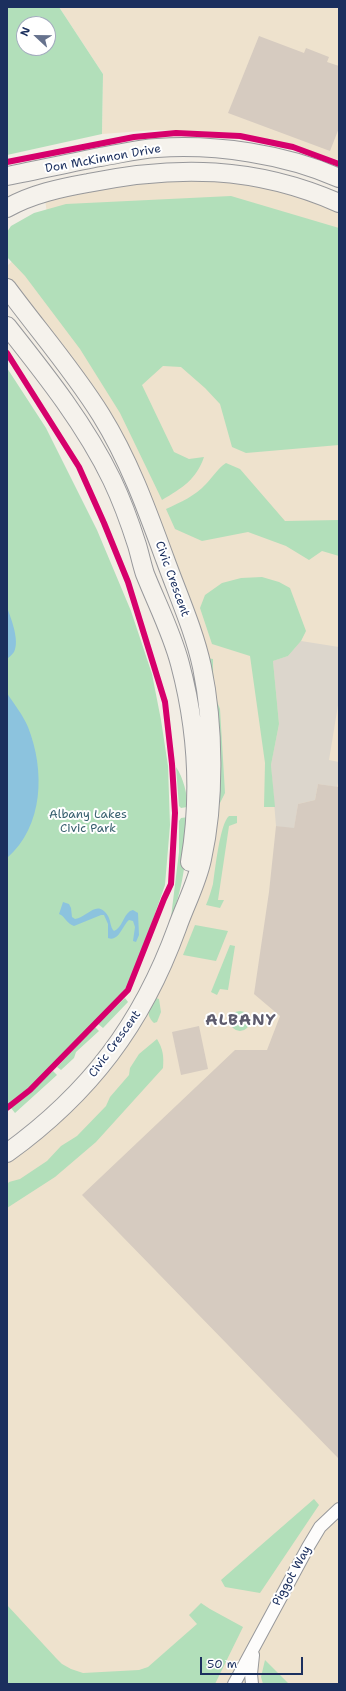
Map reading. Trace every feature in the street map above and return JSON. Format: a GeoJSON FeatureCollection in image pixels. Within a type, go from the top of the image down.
{"type":"FeatureCollection","features":[{"type":"Feature","properties":{"kind":"street","name":"Don McKinnon Drive"},"geometry":{"type":"LineString","coordinates":[[7,176],[122,153],[156,148],[184,147],[244,152],[307,165],[339,178]]}},
{"type":"Feature","properties":{"kind":"street","name":"Don McKinnon Drive"},"geometry":{"type":"LineString","coordinates":[[7,208],[30,197],[72,186],[126,176],[168,171],[203,171],[238,174],[273,181],[322,195],[339,203]]}},
{"type":"Feature","properties":{"kind":"street","name":"Civic Crescent"},"geometry":{"type":"LineString","coordinates":[[7,288],[67,365],[114,438],[147,510],[186,614],[202,667],[211,748],[210,788],[206,836],[196,882],[184,907],[168,951],[147,997],[134,1021],[93,1076],[44,1125],[7,1153]]}},
{"type":"Feature","properties":{"kind":"street","name":"Civic Crescent"},"geometry":{"type":"LineString","coordinates":[[7,326],[56,388],[88,437],[111,480],[138,546],[144,571],[167,625],[180,665],[192,728],[196,769],[193,834],[184,907]]}},
{"type":"Feature","properties":{"kind":"street"},"geometry":{"type":"LineString","coordinates":[[138,546],[152,568],[172,578],[166,591],[165,610],[167,625]]}},
{"type":"Feature","properties":{"kind":"street","name":"Piggot Way"},"geometry":{"type":"LineString","coordinates":[[234,1684],[308,1547],[320,1528],[339,1509]]}},
{"type":"Feature","properties":{"kind":"street","name":"Piggot Way"},"geometry":{"type":"LineString","coordinates":[[252,1684],[251,1668],[254,1649]]}},
{"type":"Feature","properties":{"kind":"shaded area"},"geometry":{"type":"Polygon","coordinates":[[[59,7],[339,7],[339,160],[233,133],[156,130],[102,134],[103,74],[59,7]]]}},
{"type":"Feature","properties":{"kind":"shaded area"},"geometry":{"type":"Polygon","coordinates":[[[203,171],[339,203],[339,1684],[7,1684],[7,1153],[107,1060],[196,882],[205,687],[114,438],[7,288],[7,266],[49,227],[44,193],[203,171]]]}},
{"type":"Feature","properties":{"kind":"shaded area"},"geometry":{"type":"Polygon","coordinates":[[[301,641],[339,647],[339,699],[329,760],[339,762],[339,779],[337,787],[318,784],[315,800],[298,804],[294,829],[276,826],[271,765],[279,724],[273,661],[288,656],[301,641]]]}},
{"type":"Feature","properties":{"kind":"green space"},"geometry":{"type":"Polygon","coordinates":[[[7,7],[59,7],[103,74],[102,134],[7,155],[7,7]]]}},
{"type":"Feature","properties":{"kind":"green space"},"geometry":{"type":"Polygon","coordinates":[[[231,196],[339,228],[339,445],[246,453],[232,447],[220,404],[205,388],[181,367],[163,366],[142,385],[174,452],[189,459],[204,457],[197,472],[188,483],[162,500],[120,413],[80,349],[25,276],[7,257],[7,232],[11,226],[34,213],[66,204],[231,196]]]}},
{"type":"Feature","properties":{"kind":"green space","name":"Albany Lakes Civic Park"},"geometry":{"type":"Polygon","coordinates":[[[7,368],[46,428],[97,530],[131,611],[152,674],[161,720],[168,766],[170,825],[165,885],[127,987],[51,1068],[7,1107],[7,368]]]}},
{"type":"Feature","properties":{"kind":"green space"},"geometry":{"type":"Polygon","coordinates":[[[226,463],[240,469],[285,521],[339,520],[339,556],[322,551],[309,560],[286,546],[248,532],[202,541],[175,529],[166,509],[197,492],[226,463]]]}},
{"type":"Feature","properties":{"kind":"green space"},"geometry":{"type":"Polygon","coordinates":[[[262,577],[279,582],[290,588],[306,631],[301,641],[288,656],[273,661],[279,724],[271,765],[275,807],[264,807],[265,763],[250,656],[212,644],[200,608],[205,595],[222,583],[241,578],[262,577]]]}},
{"type":"Feature","properties":{"kind":"green space"},"geometry":{"type":"Polygon","coordinates":[[[207,658],[213,659],[213,678],[220,709],[225,793],[218,807],[207,658]]]}},
{"type":"Feature","properties":{"kind":"green space"},"geometry":{"type":"Polygon","coordinates":[[[176,767],[184,786],[187,797],[187,807],[181,808],[179,806],[176,767]]]}},
{"type":"Feature","properties":{"kind":"green space"},"geometry":{"type":"Polygon","coordinates":[[[229,816],[237,816],[237,823],[229,826],[218,900],[224,900],[220,908],[206,905],[213,884],[223,828],[229,816]]]}},
{"type":"Feature","properties":{"kind":"green space"},"geometry":{"type":"Polygon","coordinates":[[[189,817],[182,881],[176,905],[171,917],[179,852],[179,821],[181,818],[189,817]]]}},
{"type":"Feature","properties":{"kind":"green space"},"geometry":{"type":"Polygon","coordinates":[[[195,925],[228,931],[216,961],[183,955],[195,925]]]}},
{"type":"Feature","properties":{"kind":"green space"},"geometry":{"type":"Polygon","coordinates":[[[230,945],[235,946],[228,990],[220,989],[217,995],[211,992],[230,945]]]}},
{"type":"Feature","properties":{"kind":"green space"},"geometry":{"type":"Polygon","coordinates":[[[125,998],[128,1002],[103,1028],[98,1024],[125,998]]]}},
{"type":"Feature","properties":{"kind":"green space"},"geometry":{"type":"Polygon","coordinates":[[[156,998],[159,999],[161,1012],[157,1022],[154,1023],[149,1016],[149,1010],[156,998]]]}},
{"type":"Feature","properties":{"kind":"green space"},"geometry":{"type":"Polygon","coordinates":[[[240,1011],[247,1014],[250,1021],[247,1028],[240,1031],[233,1028],[230,1021],[233,1014],[240,1011]]]}},
{"type":"Feature","properties":{"kind":"green space"},"geometry":{"type":"Polygon","coordinates":[[[95,1027],[99,1031],[76,1052],[74,1058],[61,1070],[57,1067],[95,1027]]]}},
{"type":"Feature","properties":{"kind":"green space"},"geometry":{"type":"Polygon","coordinates":[[[157,1039],[163,1053],[163,1068],[96,1142],[55,1177],[7,1208],[7,1185],[9,1182],[20,1179],[47,1161],[61,1146],[77,1136],[106,1106],[110,1097],[129,1075],[130,1068],[139,1054],[157,1039]]]}},
{"type":"Feature","properties":{"kind":"green space"},"geometry":{"type":"Polygon","coordinates":[[[53,1071],[57,1075],[15,1113],[11,1108],[53,1071]]]}},
{"type":"Feature","properties":{"kind":"green space"},"geometry":{"type":"Polygon","coordinates":[[[314,1499],[319,1505],[260,1593],[225,1587],[221,1580],[314,1499]]]}},
{"type":"Feature","properties":{"kind":"green space"},"geometry":{"type":"Polygon","coordinates":[[[201,1603],[243,1627],[215,1684],[7,1684],[7,1605],[62,1664],[83,1673],[139,1670],[148,1667],[197,1624],[189,1615],[201,1603]]]}},
{"type":"Feature","properties":{"kind":"green space"},"geometry":{"type":"Polygon","coordinates":[[[265,1660],[289,1684],[263,1684],[261,1677],[265,1660]]]}},
{"type":"Feature","properties":{"kind":"water"},"geometry":{"type":"Polygon","coordinates":[[[7,607],[14,630],[16,647],[14,652],[7,659],[7,607]]]}},
{"type":"Feature","properties":{"kind":"water"},"geometry":{"type":"Polygon","coordinates":[[[7,693],[28,727],[37,761],[39,779],[38,797],[28,830],[19,845],[7,858],[7,693]]]}},
{"type":"Feature","properties":{"kind":"water"},"geometry":{"type":"Polygon","coordinates":[[[63,902],[69,904],[72,917],[75,919],[92,910],[100,909],[104,911],[110,920],[114,931],[119,927],[128,913],[133,910],[138,913],[139,935],[136,942],[133,941],[135,927],[133,921],[129,920],[118,936],[112,939],[108,938],[108,924],[104,915],[74,926],[59,914],[63,902]]]}},
{"type":"Feature","properties":{"kind":"building"},"geometry":{"type":"Polygon","coordinates":[[[259,36],[304,53],[306,48],[329,57],[327,62],[339,66],[339,128],[330,151],[228,113],[259,36]]]}},
{"type":"Feature","properties":{"kind":"building"},"geometry":{"type":"Polygon","coordinates":[[[318,784],[339,787],[339,1459],[82,1195],[235,1050],[267,1050],[280,1016],[254,994],[269,892],[276,826],[294,828],[298,804],[315,800],[318,784]]]}},
{"type":"Feature","properties":{"kind":"building"},"geometry":{"type":"Polygon","coordinates":[[[199,1026],[208,1069],[181,1075],[172,1032],[199,1026]]]}},
{"type":"Feature","properties":{"kind":"cycle path"},"geometry":{"type":"LineString","coordinates":[[7,162],[134,137],[176,133],[240,136],[293,147],[339,164]]}},
{"type":"Feature","properties":{"kind":"cycle path"},"geometry":{"type":"LineString","coordinates":[[7,353],[79,467],[128,582],[165,702],[172,764],[175,813],[171,884],[128,990],[30,1090],[7,1108]]}},
{"type":"Feature","properties":{"kind":"district","name":"ALBANY"},"geometry":{"type":"Point","coordinates":[241,1021]}}]}
